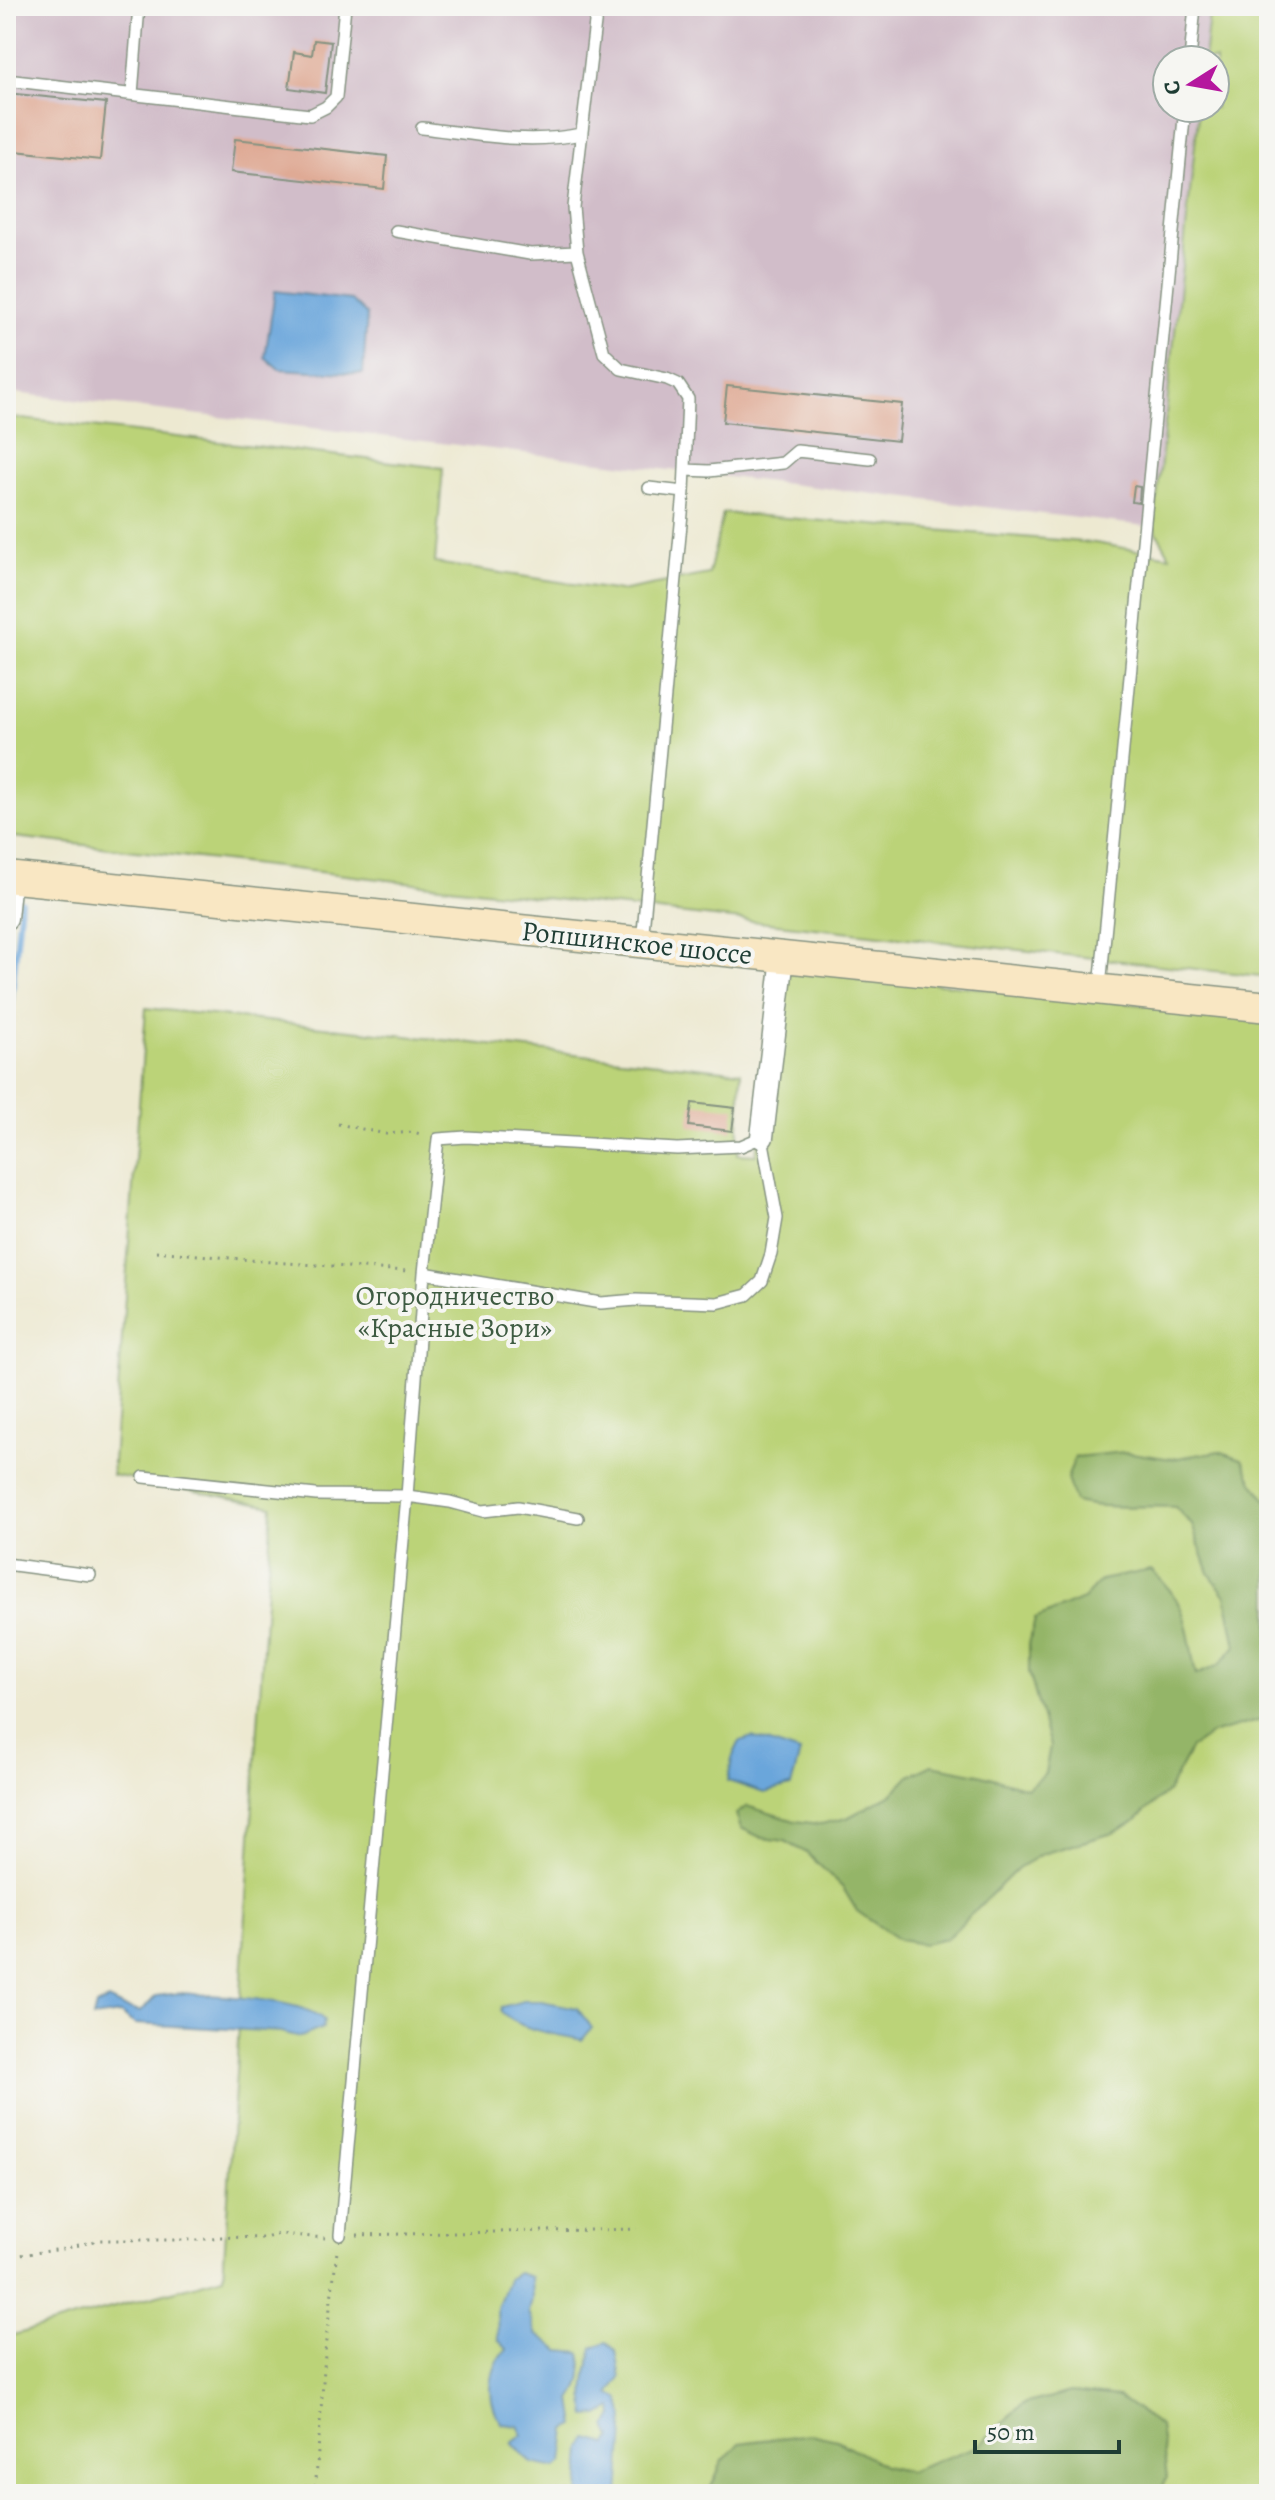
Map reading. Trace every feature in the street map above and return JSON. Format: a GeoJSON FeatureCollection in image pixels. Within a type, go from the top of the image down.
{"type":"FeatureCollection","features":[{"type":"Feature","properties":{"kind":"main road","name":"Ропшинское шоссе"},"geometry":{"type":"LineString","coordinates":[[8,878],[1269,1007]]}},
{"type":"Feature","properties":{"kind":"street"},"geometry":{"type":"LineString","coordinates":[[6,918],[8,878]]}},
{"type":"Feature","properties":{"kind":"street"},"geometry":{"type":"LineString","coordinates":[[762,1137],[783,957]]}},
{"type":"Feature","properties":{"kind":"lane"},"geometry":{"type":"LineString","coordinates":[[132,94],[139,6]]}},
{"type":"Feature","properties":{"kind":"lane"},"geometry":{"type":"LineString","coordinates":[[6,80],[310,115],[326,107],[336,97],[345,6]]}},
{"type":"Feature","properties":{"kind":"lane"},"geometry":{"type":"LineString","coordinates":[[597,6],[573,207],[577,252],[604,353],[621,369],[667,379],[684,390],[688,399],[686,470],[642,942]]}},
{"type":"Feature","properties":{"kind":"lane"},"geometry":{"type":"LineString","coordinates":[[1191,44],[1195,6]]}},
{"type":"Feature","properties":{"kind":"lane"},"geometry":{"type":"LineString","coordinates":[[1099,989],[1183,124]]}},
{"type":"Feature","properties":{"kind":"lane"},"geometry":{"type":"LineString","coordinates":[[422,128],[520,138],[554,139],[581,134]]}},
{"type":"Feature","properties":{"kind":"lane"},"geometry":{"type":"LineString","coordinates":[[396,231],[530,254],[577,252]]}},
{"type":"Feature","properties":{"kind":"lane"},"geometry":{"type":"LineString","coordinates":[[686,470],[709,471],[783,463],[797,451],[870,459]]}},
{"type":"Feature","properties":{"kind":"lane"},"geometry":{"type":"LineString","coordinates":[[649,488],[684,492]]}},
{"type":"Feature","properties":{"kind":"lane"},"geometry":{"type":"LineString","coordinates":[[340,2235],[407,1496],[424,1273],[438,1139],[466,1137],[677,1149],[741,1146],[762,1137],[777,1218],[771,1254],[762,1281],[747,1295],[717,1303],[636,1300],[601,1303],[424,1273]]}},
{"type":"Feature","properties":{"kind":"lane"},"geometry":{"type":"LineString","coordinates":[[144,1477],[316,1495],[407,1496],[450,1502],[483,1511],[518,1507],[578,1518]]}},
{"type":"Feature","properties":{"kind":"lane"},"geometry":{"type":"LineString","coordinates":[[6,1564],[90,1575]]}},
{"type":"Feature","properties":{"kind":"path"},"geometry":{"type":"LineString","coordinates":[[338,1124],[386,1134],[414,1132],[438,1139]]}},
{"type":"Feature","properties":{"kind":"path"},"geometry":{"type":"LineString","coordinates":[[156,1251],[424,1273]]}},
{"type":"Feature","properties":{"kind":"path"},"geometry":{"type":"LineString","coordinates":[[6,2257],[99,2240],[265,2238],[279,2234],[323,2239],[340,2235],[637,2229]]}},
{"type":"Feature","properties":{"kind":"path"},"geometry":{"type":"LineString","coordinates":[[315,2494],[326,2340],[340,2235]]}},
{"type":"Feature","properties":{"kind":"shaded area"},"geometry":{"type":"Polygon","coordinates":[[[6,6],[1210,6],[1206,44],[1151,44],[1151,124],[1197,124],[1154,527],[6,392],[6,6]]]}},
{"type":"Feature","properties":{"kind":"green space"},"geometry":{"type":"Polygon","coordinates":[[[1210,6],[1269,6],[1269,977],[6,836],[6,417],[443,468],[435,563],[620,591],[709,574],[723,513],[1095,543],[1170,556],[1154,527],[1197,124],[1231,124],[1231,44],[1206,44],[1210,6]]]}},
{"type":"Feature","properties":{"kind":"green space","name":"Огородничество «Красные Зори»"},"geometry":{"type":"Polygon","coordinates":[[[777,967],[1269,1018],[1269,2494],[6,2494],[6,2337],[223,2277],[272,1506],[112,1475],[146,1008],[741,1072],[738,1154],[756,1155],[777,967]]]}},
{"type":"Feature","properties":{"kind":"green space"},"geometry":{"type":"Polygon","coordinates":[[[1219,1451],[1242,1459],[1253,1482],[1269,1503],[1269,1718],[1211,1734],[1191,1748],[1168,1791],[1134,1822],[1113,1833],[1042,1854],[1018,1868],[946,1939],[923,1944],[899,1940],[857,1911],[843,1888],[807,1853],[785,1841],[762,1838],[741,1828],[736,1814],[747,1806],[795,1821],[821,1824],[847,1818],[892,1794],[909,1776],[932,1765],[1027,1788],[1045,1773],[1050,1746],[1029,1672],[1029,1644],[1035,1619],[1083,1599],[1101,1580],[1151,1570],[1180,1606],[1188,1629],[1196,1675],[1219,1665],[1236,1646],[1226,1596],[1209,1573],[1192,1525],[1175,1507],[1112,1507],[1075,1502],[1067,1479],[1075,1457],[1125,1452],[1172,1459],[1219,1451]]]}},
{"type":"Feature","properties":{"kind":"green space"},"geometry":{"type":"Polygon","coordinates":[[[1071,2392],[1119,2397],[1160,2426],[1167,2477],[1158,2494],[708,2494],[722,2462],[739,2443],[811,2434],[837,2440],[884,2466],[908,2472],[978,2446],[1023,2404],[1071,2392]]]}},
{"type":"Feature","properties":{"kind":"water"},"geometry":{"type":"Polygon","coordinates":[[[275,291],[351,300],[367,315],[363,374],[279,369],[265,357],[275,291]]]}},
{"type":"Feature","properties":{"kind":"water"},"geometry":{"type":"Polygon","coordinates":[[[752,1737],[800,1753],[791,1786],[764,1793],[728,1781],[732,1758],[740,1741],[752,1737]]]}},
{"type":"Feature","properties":{"kind":"water"},"geometry":{"type":"Polygon","coordinates":[[[180,1993],[256,1999],[296,2006],[324,2020],[323,2028],[301,2037],[281,2032],[135,2024],[120,2014],[93,2018],[96,2006],[108,2000],[141,2012],[156,1996],[180,1993]]]}},
{"type":"Feature","properties":{"kind":"water"},"geometry":{"type":"Polygon","coordinates":[[[523,2001],[577,2008],[592,2028],[582,2040],[529,2028],[501,2012],[501,2007],[523,2001]]]}},
{"type":"Feature","properties":{"kind":"water"},"geometry":{"type":"Polygon","coordinates":[[[518,2273],[531,2277],[529,2312],[536,2333],[560,2351],[580,2353],[582,2378],[572,2400],[576,2426],[567,2430],[563,2463],[556,2468],[532,2463],[512,2443],[523,2435],[518,2426],[503,2424],[491,2396],[496,2366],[507,2349],[498,2340],[497,2308],[508,2279],[518,2273]]]}},
{"type":"Feature","properties":{"kind":"water"},"geometry":{"type":"Polygon","coordinates":[[[607,2342],[616,2351],[621,2378],[610,2394],[619,2398],[625,2417],[619,2494],[579,2494],[582,2448],[588,2439],[608,2444],[612,2438],[607,2427],[614,2416],[613,2408],[599,2415],[587,2416],[585,2399],[593,2347],[607,2342]]]}},
{"type":"Feature","properties":{"kind":"building"},"geometry":{"type":"Polygon","coordinates":[[[314,40],[331,42],[325,93],[289,88],[294,52],[312,55],[314,40]]]}},
{"type":"Feature","properties":{"kind":"building"},"geometry":{"type":"Polygon","coordinates":[[[6,93],[106,103],[100,160],[6,150],[6,93]]]}},
{"type":"Feature","properties":{"kind":"building"},"geometry":{"type":"Polygon","coordinates":[[[235,139],[387,156],[384,189],[231,172],[235,139]]]}},
{"type":"Feature","properties":{"kind":"building"},"geometry":{"type":"Polygon","coordinates":[[[727,386],[902,404],[898,441],[723,422],[727,386]]]}},
{"type":"Feature","properties":{"kind":"building"},"geometry":{"type":"Polygon","coordinates":[[[1134,486],[1140,487],[1139,503],[1132,502],[1134,486]]]}},
{"type":"Feature","properties":{"kind":"building"},"geometry":{"type":"Polygon","coordinates":[[[692,1103],[735,1108],[732,1131],[689,1126],[692,1103]]]}},
{"type":"Feature","properties":{"kind":"waterway"},"geometry":{"type":"LineString","coordinates":[[6,1054],[21,901]]}}]}
